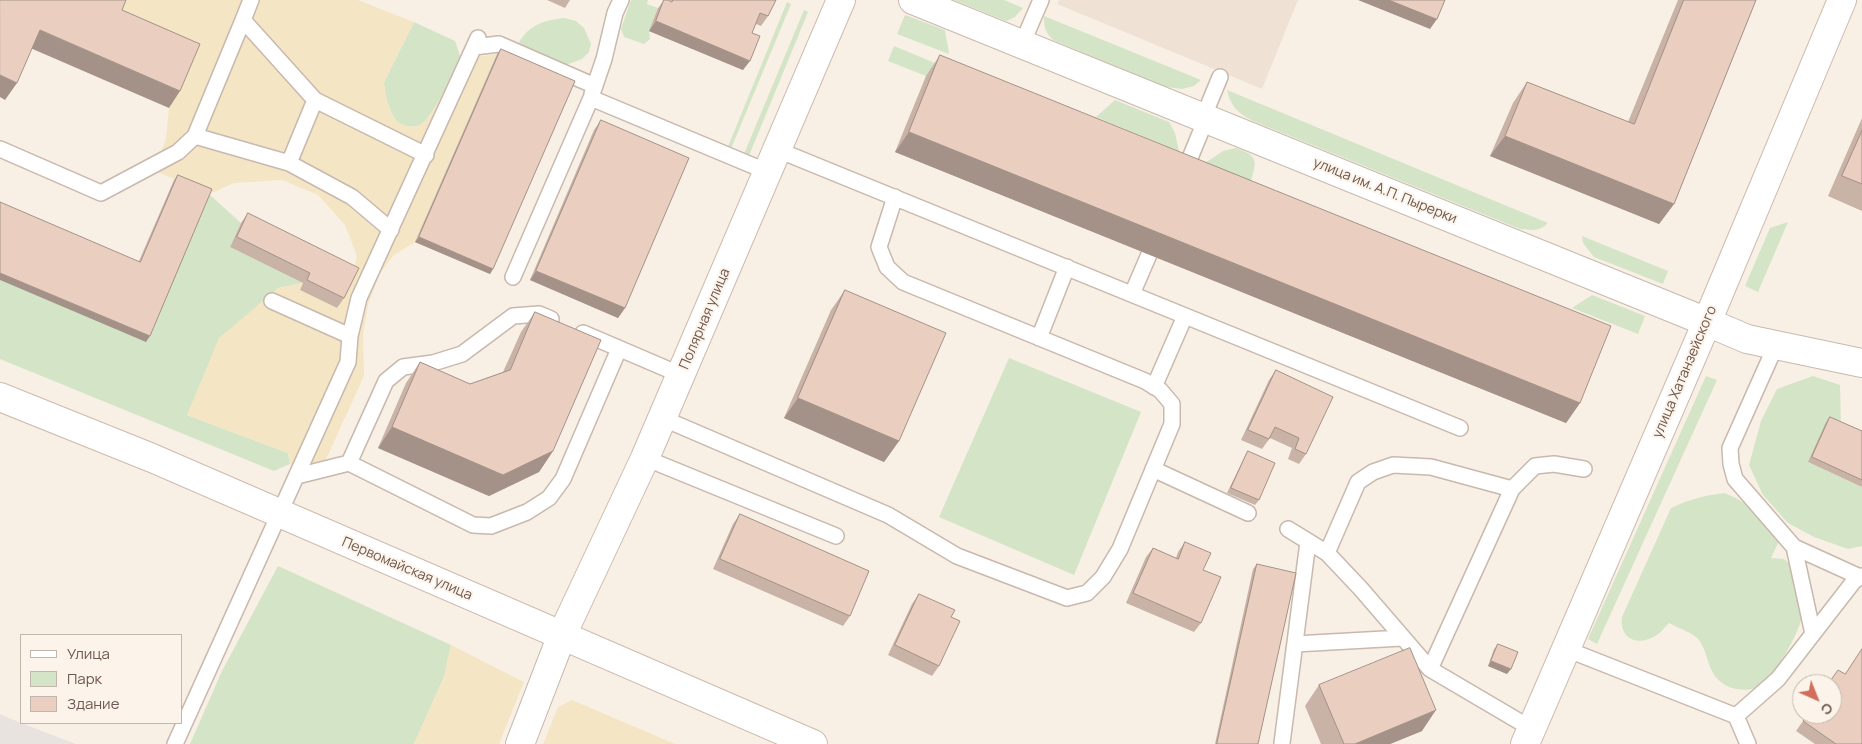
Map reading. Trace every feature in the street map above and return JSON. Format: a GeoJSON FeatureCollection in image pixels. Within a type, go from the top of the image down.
{"type":"FeatureCollection","features":[{"type":"Feature","properties":{"kind":"main road","name":"Полярная улица"},"geometry":{"type":"LineString","coordinates":[[520,744],[562,635],[645,458],[842,0]]}},
{"type":"Feature","properties":{"kind":"main road","name":"улица им. А.П. Пырерки"},"geometry":{"type":"LineString","coordinates":[[913,0],[1747,339],[1862,363]]}},
{"type":"Feature","properties":{"kind":"main road","name":"улица Хатанзейского"},"geometry":{"type":"LineString","coordinates":[[1528,737],[1707,322],[1842,0]]}},
{"type":"Feature","properties":{"kind":"main road","name":"Первомайская улица"},"geometry":{"type":"LineString","coordinates":[[0,396],[152,458],[813,744]]}},
{"type":"Feature","properties":{"kind":"lane"},"geometry":{"type":"LineString","coordinates":[[0,149],[101,193],[178,152],[195,136],[250,0]]}},
{"type":"Feature","properties":{"kind":"lane"},"geometry":{"type":"LineString","coordinates":[[514,277],[593,92],[604,59],[615,13],[621,0]]}},
{"type":"Feature","properties":{"kind":"lane"},"geometry":{"type":"LineString","coordinates":[[1022,44],[1041,0]]}},
{"type":"Feature","properties":{"kind":"lane"},"geometry":{"type":"LineString","coordinates":[[243,20],[315,100],[426,155]]}},
{"type":"Feature","properties":{"kind":"lane"},"geometry":{"type":"LineString","coordinates":[[175,744],[348,362],[350,336],[359,298],[476,42],[499,44],[593,92],[772,161],[895,197],[1460,428]]}},
{"type":"Feature","properties":{"kind":"lane"},"geometry":{"type":"LineString","coordinates":[[1179,185],[1220,77]]}},
{"type":"Feature","properties":{"kind":"lane"},"geometry":{"type":"LineString","coordinates":[[289,163],[315,100]]}},
{"type":"Feature","properties":{"kind":"lane"},"geometry":{"type":"LineString","coordinates":[[195,136],[289,163],[352,197],[391,230]]}},
{"type":"Feature","properties":{"kind":"lane"},"geometry":{"type":"LineString","coordinates":[[662,418],[888,515],[957,556],[1067,598],[1087,593],[1103,577],[1120,549],[1172,424],[1172,404],[1160,390],[1145,381],[903,282],[887,267],[879,247],[895,197]]}},
{"type":"Feature","properties":{"kind":"lane"},"geometry":{"type":"LineString","coordinates":[[1132,294],[1164,221]]}},
{"type":"Feature","properties":{"kind":"lane"},"geometry":{"type":"LineString","coordinates":[[1039,338],[1067,268]]}},
{"type":"Feature","properties":{"kind":"lane"},"geometry":{"type":"LineString","coordinates":[[272,301],[350,336]]}},
{"type":"Feature","properties":{"kind":"lane"},"geometry":{"type":"LineString","coordinates":[[349,463],[386,381],[403,367],[433,363],[462,354],[513,316],[539,314],[680,375]]}},
{"type":"Feature","properties":{"kind":"lane"},"geometry":{"type":"LineString","coordinates":[[1154,387],[1185,316]]}},
{"type":"Feature","properties":{"kind":"lane"},"geometry":{"type":"LineString","coordinates":[[1776,345],[1730,448],[1731,464],[1735,479],[1794,547],[1861,576]]}},
{"type":"Feature","properties":{"kind":"lane"},"geometry":{"type":"LineString","coordinates":[[297,476],[349,463],[473,525],[491,526],[527,512],[549,498],[563,479],[620,349]]}},
{"type":"Feature","properties":{"kind":"lane"},"geometry":{"type":"LineString","coordinates":[[645,458],[836,536]]}},
{"type":"Feature","properties":{"kind":"lane"},"geometry":{"type":"LineString","coordinates":[[1430,669],[1512,489],[1535,466],[1554,464],[1584,470]]}},
{"type":"Feature","properties":{"kind":"lane"},"geometry":{"type":"LineString","coordinates":[[1327,553],[1358,482],[1373,472],[1393,465],[1431,467],[1512,489]]}},
{"type":"Feature","properties":{"kind":"lane"},"geometry":{"type":"LineString","coordinates":[[1153,469],[1248,513]]}},
{"type":"Feature","properties":{"kind":"lane"},"geometry":{"type":"LineString","coordinates":[[1288,529],[1327,553],[1430,669],[1528,737]]}},
{"type":"Feature","properties":{"kind":"lane"},"geometry":{"type":"LineString","coordinates":[[1282,743],[1308,542]]}},
{"type":"Feature","properties":{"kind":"lane"},"geometry":{"type":"LineString","coordinates":[[1794,547],[1813,634]]}},
{"type":"Feature","properties":{"kind":"lane"},"geometry":{"type":"LineString","coordinates":[[1736,716],[1778,679],[1854,581],[1861,576]]}},
{"type":"Feature","properties":{"kind":"lane"},"geometry":{"type":"LineString","coordinates":[[1295,644],[1402,638]]}},
{"type":"Feature","properties":{"kind":"lane"},"geometry":{"type":"LineString","coordinates":[[1566,649],[1736,716],[1748,744]]}},
{"type":"Feature","properties":{"kind":"shaded area"},"geometry":{"type":"Polygon","coordinates":[[[1059,0],[1298,0],[1262,89],[1057,4],[1059,0]]]}},
{"type":"Feature","properties":{"kind":"shaded area"},"geometry":{"type":"Polygon","coordinates":[[[0,714],[20,724],[76,744],[0,744],[0,714]]]}},
{"type":"Feature","properties":{"kind":"green space"},"geometry":{"type":"Polygon","coordinates":[[[631,0],[648,0],[647,4],[658,8],[649,31],[650,39],[644,44],[624,37],[621,29],[631,0]]]}},
{"type":"Feature","properties":{"kind":"green space"},"geometry":{"type":"Polygon","coordinates":[[[954,0],[1004,0],[1023,8],[1015,17],[1006,21],[954,0]]]}},
{"type":"Feature","properties":{"kind":"green space"},"geometry":{"type":"Polygon","coordinates":[[[787,2],[791,4],[728,156],[725,154],[787,2]]]}},
{"type":"Feature","properties":{"kind":"green space"},"geometry":{"type":"Polygon","coordinates":[[[804,10],[808,12],[746,163],[741,161],[804,10]]]}},
{"type":"Feature","properties":{"kind":"green space"},"geometry":{"type":"Polygon","coordinates":[[[905,15],[945,30],[949,54],[897,34],[905,15]]]}},
{"type":"Feature","properties":{"kind":"green space"},"geometry":{"type":"Polygon","coordinates":[[[1044,16],[1201,80],[1194,86],[1182,89],[1161,86],[1053,40],[1046,29],[1044,16]]]}},
{"type":"Feature","properties":{"kind":"green space"},"geometry":{"type":"Polygon","coordinates":[[[564,18],[576,21],[584,28],[591,44],[589,52],[582,59],[566,65],[527,52],[519,43],[527,32],[538,24],[564,18]]]}},
{"type":"Feature","properties":{"kind":"green space"},"geometry":{"type":"Polygon","coordinates":[[[414,22],[455,41],[461,59],[442,95],[425,121],[420,125],[411,127],[400,124],[392,115],[386,97],[384,82],[414,22]]]}},
{"type":"Feature","properties":{"kind":"green space"},"geometry":{"type":"Polygon","coordinates":[[[894,46],[988,85],[926,76],[888,61],[894,46]]]}},
{"type":"Feature","properties":{"kind":"green space"},"geometry":{"type":"Polygon","coordinates":[[[1227,90],[1548,223],[1538,229],[1520,229],[1253,121],[1236,109],[1227,90]]]}},
{"type":"Feature","properties":{"kind":"green space"},"geometry":{"type":"Polygon","coordinates":[[[1115,100],[1169,122],[1175,133],[1179,151],[1096,117],[1115,100]]]}},
{"type":"Feature","properties":{"kind":"green space"},"geometry":{"type":"Polygon","coordinates":[[[1236,148],[1252,156],[1254,160],[1251,181],[1205,163],[1223,151],[1236,148]]]}},
{"type":"Feature","properties":{"kind":"green space"},"geometry":{"type":"Polygon","coordinates":[[[209,194],[241,223],[230,247],[303,283],[278,288],[187,415],[288,453],[290,464],[274,471],[0,359],[0,280],[146,341],[209,194]]]}},
{"type":"Feature","properties":{"kind":"green space"},"geometry":{"type":"Polygon","coordinates":[[[1788,222],[1758,292],[1745,286],[1770,228],[1788,222]]]}},
{"type":"Feature","properties":{"kind":"green space"},"geometry":{"type":"Polygon","coordinates":[[[1582,236],[1668,271],[1663,284],[1594,257],[1583,243],[1582,236]]]}},
{"type":"Feature","properties":{"kind":"green space"},"geometry":{"type":"Polygon","coordinates":[[[1592,295],[1645,316],[1638,334],[1572,308],[1592,295]]]}},
{"type":"Feature","properties":{"kind":"green space"},"geometry":{"type":"Polygon","coordinates":[[[1009,358],[1141,412],[1074,575],[939,517],[1009,358]]]}},
{"type":"Feature","properties":{"kind":"green space"},"geometry":{"type":"Polygon","coordinates":[[[1706,376],[1717,380],[1597,644],[1588,639],[1706,376]]]}},
{"type":"Feature","properties":{"kind":"green space"},"geometry":{"type":"Polygon","coordinates":[[[1813,376],[1840,385],[1841,429],[1808,462],[1862,487],[1862,546],[1848,549],[1814,537],[1788,523],[1763,495],[1749,465],[1761,421],[1777,389],[1813,376]]]}},
{"type":"Feature","properties":{"kind":"green space"},"geometry":{"type":"Polygon","coordinates":[[[1724,493],[1749,507],[1779,541],[1771,558],[1784,559],[1790,564],[1803,608],[1801,620],[1792,642],[1778,666],[1763,684],[1750,690],[1732,688],[1721,682],[1712,671],[1703,646],[1689,632],[1669,623],[1650,639],[1637,641],[1627,636],[1622,625],[1622,617],[1671,508],[1697,498],[1724,493]]]}},
{"type":"Feature","properties":{"kind":"green space"},"geometry":{"type":"Polygon","coordinates":[[[278,566],[451,645],[444,677],[414,744],[190,744],[222,671],[278,566]]]}},
{"type":"Feature","properties":{"kind":"sand"},"geometry":{"type":"Polygon","coordinates":[[[121,0],[358,0],[414,22],[384,82],[386,97],[392,115],[398,122],[408,126],[420,125],[425,121],[442,95],[461,59],[497,54],[415,242],[394,255],[380,273],[368,305],[363,334],[364,376],[316,477],[290,464],[288,453],[187,415],[219,338],[278,288],[303,283],[300,290],[337,308],[352,278],[357,256],[345,225],[318,195],[282,180],[234,183],[209,194],[153,170],[166,139],[169,108],[189,61],[110,27],[121,0]]]}},
{"type":"Feature","properties":{"kind":"sand"},"geometry":{"type":"Polygon","coordinates":[[[451,645],[524,682],[499,744],[414,744],[444,677],[451,645]]]}},
{"type":"Feature","properties":{"kind":"sand"},"geometry":{"type":"Polygon","coordinates":[[[572,700],[675,744],[543,744],[558,707],[572,700]]]}},
{"type":"Feature","properties":{"kind":"building"},"geometry":{"type":"Polygon","coordinates":[[[0,0],[126,0],[122,10],[200,44],[180,91],[40,30],[17,83],[0,75],[0,0]]]}},
{"type":"Feature","properties":{"kind":"building"},"geometry":{"type":"Polygon","coordinates":[[[664,0],[672,2],[673,0],[776,0],[768,16],[760,13],[752,33],[760,36],[750,61],[656,21],[664,0]]]}},
{"type":"Feature","properties":{"kind":"building"},"geometry":{"type":"Polygon","coordinates":[[[1389,0],[1445,0],[1437,19],[1389,0]]]}},
{"type":"Feature","properties":{"kind":"building"},"geometry":{"type":"Polygon","coordinates":[[[1684,0],[1756,0],[1674,204],[1505,136],[1527,82],[1634,124],[1684,0]]]}},
{"type":"Feature","properties":{"kind":"building"},"geometry":{"type":"Polygon","coordinates":[[[501,49],[575,81],[493,269],[419,237],[501,49]]]}},
{"type":"Feature","properties":{"kind":"building"},"geometry":{"type":"Polygon","coordinates":[[[940,55],[1611,326],[1580,403],[909,132],[940,55]]]}},
{"type":"Feature","properties":{"kind":"building"},"geometry":{"type":"Polygon","coordinates":[[[601,120],[689,158],[625,308],[536,271],[601,120]]]}},
{"type":"Feature","properties":{"kind":"building"},"geometry":{"type":"Polygon","coordinates":[[[1862,131],[1862,184],[1842,176],[1862,131]]]}},
{"type":"Feature","properties":{"kind":"building"},"geometry":{"type":"Polygon","coordinates":[[[178,175],[212,189],[150,336],[0,273],[0,202],[140,262],[178,175]]]}},
{"type":"Feature","properties":{"kind":"building"},"geometry":{"type":"Polygon","coordinates":[[[248,213],[359,268],[344,298],[307,280],[310,273],[237,237],[248,213]]]}},
{"type":"Feature","properties":{"kind":"building"},"geometry":{"type":"Polygon","coordinates":[[[845,290],[946,333],[899,441],[798,398],[845,290]]]}},
{"type":"Feature","properties":{"kind":"building"},"geometry":{"type":"Polygon","coordinates":[[[535,312],[601,340],[553,451],[503,475],[392,427],[420,362],[470,384],[510,370],[535,312]]]}},
{"type":"Feature","properties":{"kind":"building"},"geometry":{"type":"Polygon","coordinates":[[[1276,370],[1333,397],[1306,454],[1295,449],[1299,438],[1275,427],[1269,439],[1248,430],[1276,370]]]}},
{"type":"Feature","properties":{"kind":"building"},"geometry":{"type":"Polygon","coordinates":[[[1830,417],[1862,431],[1862,480],[1812,457],[1830,417]]]}},
{"type":"Feature","properties":{"kind":"building"},"geometry":{"type":"Polygon","coordinates":[[[1248,451],[1275,463],[1259,500],[1231,488],[1248,451]]]}},
{"type":"Feature","properties":{"kind":"building"},"geometry":{"type":"Polygon","coordinates":[[[740,514],[869,571],[850,616],[720,559],[740,514]]]}},
{"type":"Feature","properties":{"kind":"building"},"geometry":{"type":"Polygon","coordinates":[[[1185,542],[1211,553],[1203,570],[1221,577],[1201,623],[1133,593],[1153,548],[1178,559],[1185,542]]]}},
{"type":"Feature","properties":{"kind":"building"},"geometry":{"type":"Polygon","coordinates":[[[1257,564],[1296,573],[1258,744],[1217,744],[1257,564]]]}},
{"type":"Feature","properties":{"kind":"building"},"geometry":{"type":"Polygon","coordinates":[[[919,594],[955,610],[951,617],[960,621],[939,666],[895,645],[919,594]]]}},
{"type":"Feature","properties":{"kind":"building"},"geometry":{"type":"Polygon","coordinates":[[[1498,644],[1518,652],[1511,669],[1491,661],[1498,644]]]}},
{"type":"Feature","properties":{"kind":"building"},"geometry":{"type":"Polygon","coordinates":[[[1410,648],[1436,710],[1355,744],[1344,744],[1319,685],[1410,648]]]}},
{"type":"Feature","properties":{"kind":"building"},"geometry":{"type":"Polygon","coordinates":[[[1862,649],[1862,744],[1836,744],[1807,724],[1842,724],[1842,674],[1835,674],[1838,670],[1845,674],[1862,649]]]}}]}
